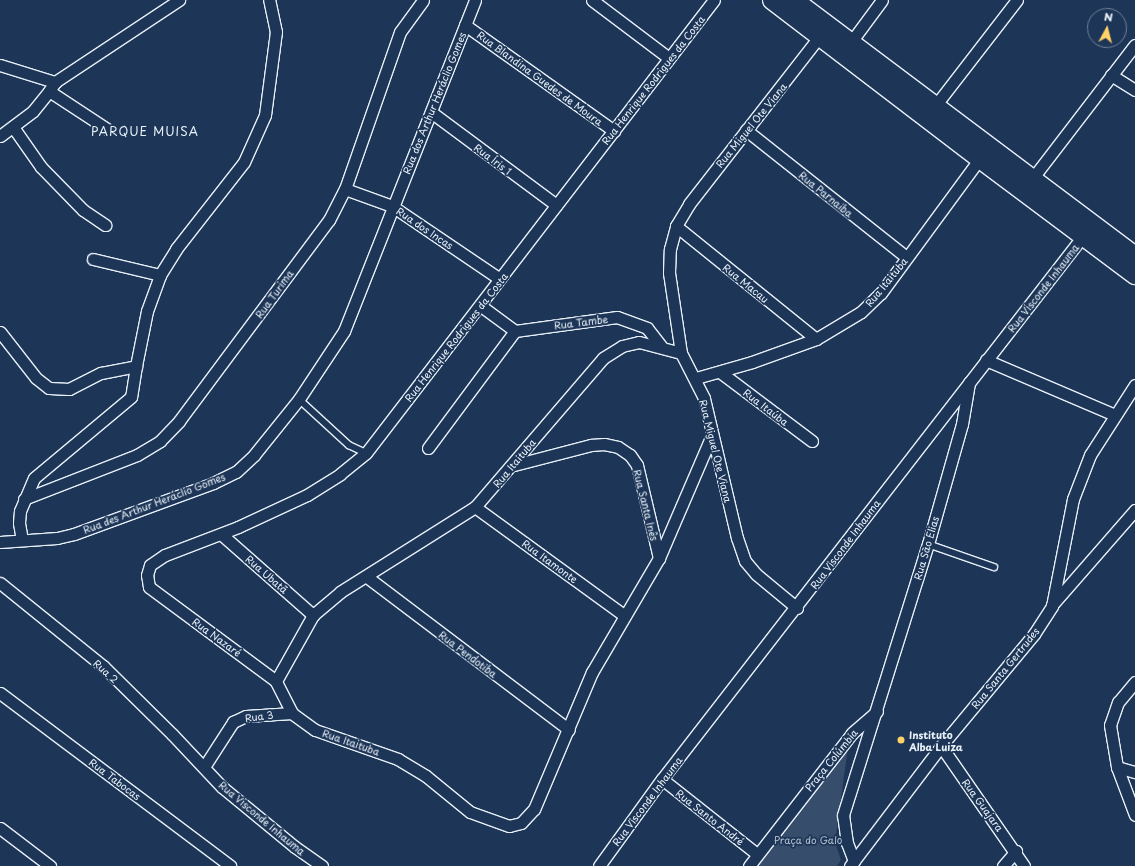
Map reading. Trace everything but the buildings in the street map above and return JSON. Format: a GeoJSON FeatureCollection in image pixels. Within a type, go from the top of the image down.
{"type":"FeatureCollection","features":[{"type":"Feature","properties":{"kind":"main road"},"geometry":{"type":"LineString","coordinates":[[772,0],[1088,230],[1135,256]]}},
{"type":"Feature","properties":{"kind":"main road"},"geometry":{"type":"LineString","coordinates":[[794,0],[935,106],[984,153],[1032,179],[1135,274]]}},
{"type":"Feature","properties":{"kind":"street"},"geometry":{"type":"LineString","coordinates":[[0,136],[33,111],[52,87],[179,0]]}},
{"type":"Feature","properties":{"kind":"street"},"geometry":{"type":"LineString","coordinates":[[22,540],[19,523],[24,499],[34,478],[131,397],[147,311],[160,275],[176,249],[244,162],[265,115],[276,32],[269,0]]}},
{"type":"Feature","properties":{"kind":"street","name":"Rua Turima"},"geometry":{"type":"LineString","coordinates":[[24,499],[137,455],[160,441],[213,378],[329,220],[345,189],[400,32],[423,0]]}},
{"type":"Feature","properties":{"kind":"street","name":"Rua dos Arthur Heráclio Gomes"},"geometry":{"type":"LineString","coordinates":[[392,206],[475,0]]}},
{"type":"Feature","properties":{"kind":"street"},"geometry":{"type":"LineString","coordinates":[[592,0],[669,58]]}},
{"type":"Feature","properties":{"kind":"street","name":"Rua Henrique Rodrigues da Costa"},"geometry":{"type":"LineString","coordinates":[[157,594],[149,587],[147,575],[150,565],[165,555],[221,534],[307,495],[340,474],[366,453],[481,306],[556,205],[714,0]]}},
{"type":"Feature","properties":{"kind":"street"},"geometry":{"type":"LineString","coordinates":[[851,42],[882,0]]}},
{"type":"Feature","properties":{"kind":"street"},"geometry":{"type":"LineString","coordinates":[[935,106],[1017,0]]}},
{"type":"Feature","properties":{"kind":"street","name":"Rua Blandina Guedes de Moura"},"geometry":{"type":"LineString","coordinates":[[465,25],[614,131]]}},
{"type":"Feature","properties":{"kind":"street","name":"Rua Miguel Ote Viana"},"geometry":{"type":"LineString","coordinates":[[797,608],[756,574],[745,561],[712,435],[704,398],[696,378],[681,353],[669,273],[670,249],[676,226],[688,204],[820,36]]}},
{"type":"Feature","properties":{"kind":"street"},"geometry":{"type":"LineString","coordinates":[[1032,179],[1135,45]]}},
{"type":"Feature","properties":{"kind":"street"},"geometry":{"type":"LineString","coordinates":[[0,65],[52,87],[107,129]]}},
{"type":"Feature","properties":{"kind":"street"},"geometry":{"type":"LineString","coordinates":[[1111,75],[1135,90]]}},
{"type":"Feature","properties":{"kind":"street","name":"Rua Íris 1"},"geometry":{"type":"LineString","coordinates":[[431,112],[556,205]]}},
{"type":"Feature","properties":{"kind":"street"},"geometry":{"type":"LineString","coordinates":[[13,127],[41,167],[83,210],[105,225]]}},
{"type":"Feature","properties":{"kind":"street","name":"Rua Parnaiba"},"geometry":{"type":"LineString","coordinates":[[746,130],[906,257]]}},
{"type":"Feature","properties":{"kind":"street","name":"Rua Itaituba"},"geometry":{"type":"LineString","coordinates":[[696,378],[720,372],[816,339],[861,312],[880,293],[984,153]]}},
{"type":"Feature","properties":{"kind":"street","name":"Rua dos Incas"},"geometry":{"type":"LineString","coordinates":[[345,189],[392,206],[500,279]]}},
{"type":"Feature","properties":{"kind":"street","name":"Rua des Arthur Heráclio Gomes"},"geometry":{"type":"LineString","coordinates":[[0,542],[57,538],[74,534],[213,483],[236,472],[254,455],[299,399],[344,331],[364,285],[392,206]]}},
{"type":"Feature","properties":{"kind":"street","name":"Rua Macau"},"geometry":{"type":"LineString","coordinates":[[676,226],[816,339]]}},
{"type":"Feature","properties":{"kind":"street","name":"Rua Visconde Inhauma"},"geometry":{"type":"LineString","coordinates":[[599,866],[662,779],[797,608],[969,382],[1088,230]]}},
{"type":"Feature","properties":{"kind":"street"},"geometry":{"type":"LineString","coordinates":[[93,259],[160,275]]}},
{"type":"Feature","properties":{"kind":"street"},"geometry":{"type":"LineString","coordinates":[[428,448],[515,331],[481,306]]}},
{"type":"Feature","properties":{"kind":"street","name":"Rua Tambe"},"geometry":{"type":"LineString","coordinates":[[515,331],[617,318],[647,328],[661,346]]}},
{"type":"Feature","properties":{"kind":"street"},"geometry":{"type":"LineString","coordinates":[[0,332],[36,378],[49,388],[59,390],[69,389],[101,373],[136,366]]}},
{"type":"Feature","properties":{"kind":"street","name":"Rua Itaituba"},"geometry":{"type":"LineString","coordinates":[[681,353],[661,346],[640,342],[622,346],[603,358],[514,465],[475,507],[367,577],[340,592],[313,615],[276,681],[292,713],[315,730],[398,759],[426,776],[470,812],[509,826],[521,823],[534,809],[569,730],[592,672],[659,558],[712,435]]}},
{"type":"Feature","properties":{"kind":"street"},"geometry":{"type":"LineString","coordinates":[[986,360],[1115,415]]}},
{"type":"Feature","properties":{"kind":"street","name":"Rua Itaúba"},"geometry":{"type":"LineString","coordinates":[[720,372],[812,441]]}},
{"type":"Feature","properties":{"kind":"street","name":"Rua Sāo Elias"},"geometry":{"type":"LineString","coordinates":[[877,711],[928,544],[962,424],[969,382]]}},
{"type":"Feature","properties":{"kind":"street","name":"Rua Santa Gertrudes"},"geometry":{"type":"LineString","coordinates":[[855,864],[941,746],[1034,634],[1052,606],[1073,499],[1090,455],[1115,415],[1131,399],[1135,385]]}},
{"type":"Feature","properties":{"kind":"street","name":"Rua Santa Inês"},"geometry":{"type":"LineString","coordinates":[[514,465],[591,445],[604,444],[624,451],[637,465],[659,558]]}},
{"type":"Feature","properties":{"kind":"street","name":"Rua Itamonte"},"geometry":{"type":"LineString","coordinates":[[475,507],[625,616]]}},
{"type":"Feature","properties":{"kind":"street"},"geometry":{"type":"LineString","coordinates":[[1052,606],[1134,510]]}},
{"type":"Feature","properties":{"kind":"street","name":"Rua Ubatã"},"geometry":{"type":"LineString","coordinates":[[221,534],[313,615]]}},
{"type":"Feature","properties":{"kind":"street","name":"Rua Pendotiba"},"geometry":{"type":"LineString","coordinates":[[367,577],[569,730]]}},
{"type":"Feature","properties":{"kind":"street","name":"Rua 2"},"geometry":{"type":"LineString","coordinates":[[0,583],[102,666],[204,767]]}},
{"type":"Feature","properties":{"kind":"street","name":"Rua Nazaré"},"geometry":{"type":"LineString","coordinates":[[157,594],[276,681]]}},
{"type":"Feature","properties":{"kind":"street"},"geometry":{"type":"LineString","coordinates":[[1135,682],[1118,702],[1110,725],[1117,767],[1135,815]]}},
{"type":"Feature","properties":{"kind":"street","name":"Rua Tabocas"},"geometry":{"type":"LineString","coordinates":[[0,693],[230,866]]}},
{"type":"Feature","properties":{"kind":"street","name":"Praça Colúmbia"},"geometry":{"type":"LineString","coordinates":[[749,866],[852,733],[877,711]]}},
{"type":"Feature","properties":{"kind":"street","name":"Praça Colúmbia"},"geometry":{"type":"LineString","coordinates":[[855,864],[847,843],[843,815],[877,711]]}},
{"type":"Feature","properties":{"kind":"street","name":"Rua 3"},"geometry":{"type":"LineString","coordinates":[[204,767],[233,722],[246,716],[292,713]]}},
{"type":"Feature","properties":{"kind":"street","name":"Rua Guajara"},"geometry":{"type":"LineString","coordinates":[[941,746],[1016,851],[1024,866]]}},
{"type":"Feature","properties":{"kind":"street","name":"Rua Visconde Inhauma"},"geometry":{"type":"LineString","coordinates":[[204,767],[222,787],[295,847],[322,866]]}},
{"type":"Feature","properties":{"kind":"street"},"geometry":{"type":"LineString","coordinates":[[1117,767],[1135,772]]}},
{"type":"Feature","properties":{"kind":"street","name":"Rua Santo André"},"geometry":{"type":"LineString","coordinates":[[662,779],[757,854]]}},
{"type":"Feature","properties":{"kind":"street"},"geometry":{"type":"LineString","coordinates":[[0,828],[50,866]]}},
{"type":"Feature","properties":{"kind":"street"},"geometry":{"type":"LineString","coordinates":[[1003,866],[1016,851]]}},
{"type":"Feature","properties":{"kind":"lane"},"geometry":{"type":"LineString","coordinates":[[299,399],[349,445],[366,453]]}},
{"type":"Feature","properties":{"kind":"lane"},"geometry":{"type":"LineString","coordinates":[[928,544],[994,567]]}},
{"type":"Feature","properties":{"kind":"green space","name":"Praça do Galo"},"geometry":{"type":"Polygon","coordinates":[[[849,740],[835,842],[841,860],[837,866],[756,866],[849,740]]]}},
{"type":"Feature","properties":{"kind":"place","name":"Instituto Alba Luiza"},"geometry":{"type":"Point","coordinates":[901,740]}},
{"type":"Feature","properties":{"kind":"district","name":"PARQUE MUISA"},"geometry":{"type":"Point","coordinates":[145,132]}}]}
